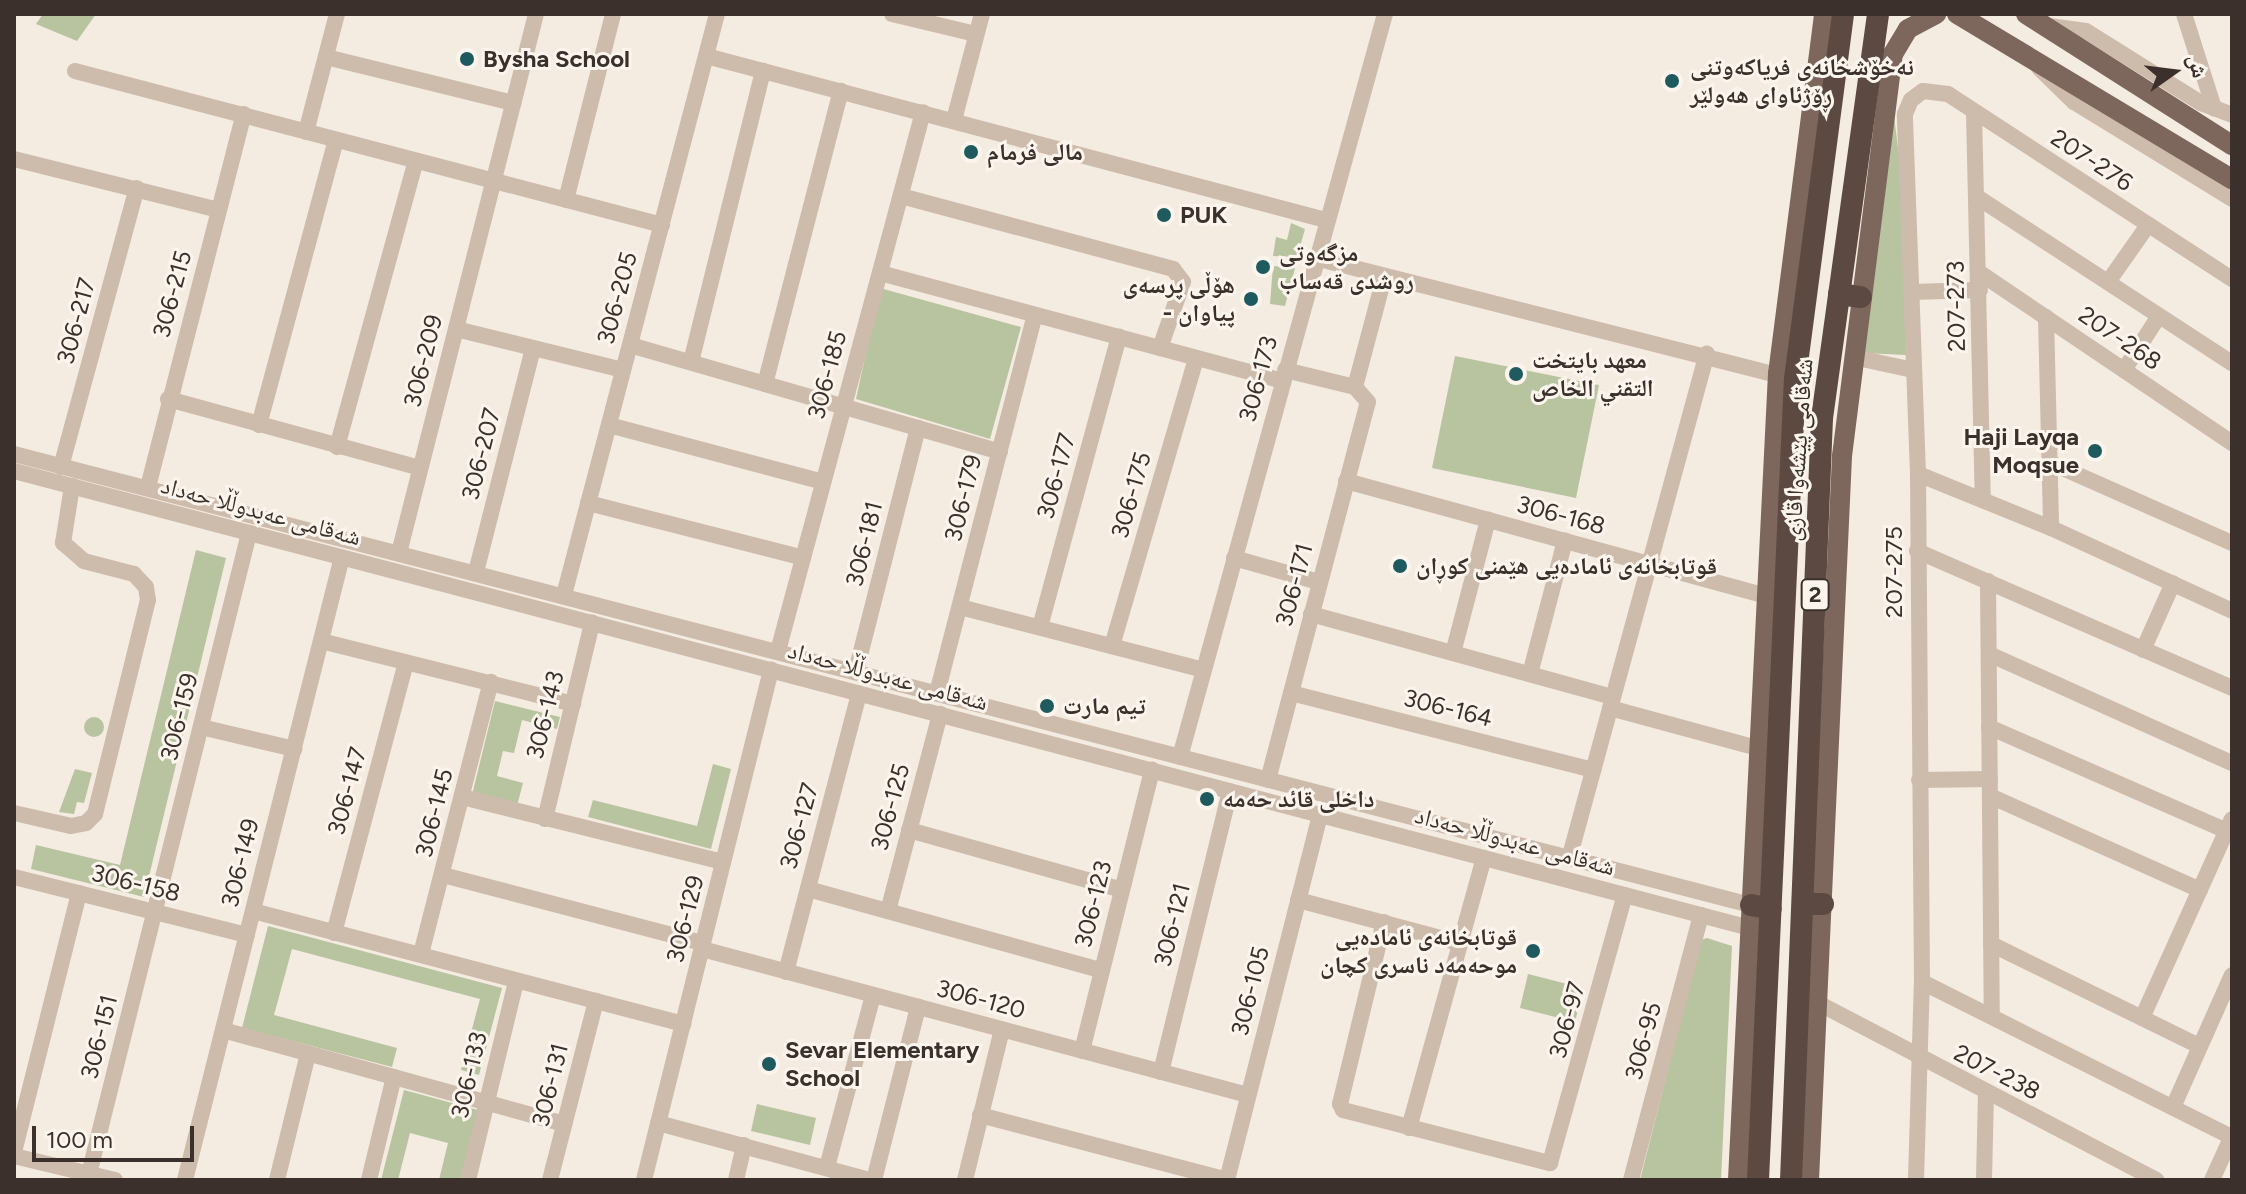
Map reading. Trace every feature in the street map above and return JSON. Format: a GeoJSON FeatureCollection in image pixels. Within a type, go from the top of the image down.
{"type":"FeatureCollection","features":[{"type":"Feature","properties":{"kind":"highway","name":"شەقامی پێشەوا قازی"},"geometry":{"type":"LineString","coordinates":[[1791,1180],[1813,904],[1822,418],[1881,19]]}},
{"type":"Feature","properties":{"kind":"highway","name":"شەقامی پێشەوا قازی"},"geometry":{"type":"LineString","coordinates":[[1758,1180],[1760,918],[1772,598],[1786,377],[1832,24]]}},
{"type":"Feature","properties":{"kind":"highway"},"geometry":{"type":"LineString","coordinates":[[1839,294],[1861,297]]}},
{"type":"Feature","properties":{"kind":"highway"},"geometry":{"type":"LineString","coordinates":[[1760,1119],[1767,1131],[1777,1135],[1789,1130],[1794,1119]]}},
{"type":"Feature","properties":{"kind":"highway"},"geometry":{"type":"LineString","coordinates":[[1758,1180],[1764,1169],[1775,1166],[1791,1180]]}},
{"type":"Feature","properties":{"kind":"main road"},"geometry":{"type":"LineString","coordinates":[[1809,1180],[1818,1003],[1813,904],[1842,456],[1893,54],[1908,29],[1936,14]]}},
{"type":"Feature","properties":{"kind":"main road"},"geometry":{"type":"LineString","coordinates":[[1957,14],[2232,179]]}},
{"type":"Feature","properties":{"kind":"main road"},"geometry":{"type":"LineString","coordinates":[[2034,19],[2202,110],[2232,145]]}},
{"type":"Feature","properties":{"kind":"main road"},"geometry":{"type":"LineString","coordinates":[[1738,1180],[1760,918],[1757,748],[1772,598]]}},
{"type":"Feature","properties":{"kind":"street"},"geometry":{"type":"LineString","coordinates":[[306,132],[337,14]]}},
{"type":"Feature","properties":{"kind":"street","name":"306-209"},"geometry":{"type":"LineString","coordinates":[[399,553],[536,14]]}},
{"type":"Feature","properties":{"kind":"street"},"geometry":{"type":"LineString","coordinates":[[566,200],[613,14]]}},
{"type":"Feature","properties":{"kind":"street","name":"306-205"},"geometry":{"type":"LineString","coordinates":[[564,595],[717,14]]}},
{"type":"Feature","properties":{"kind":"street"},"geometry":{"type":"LineString","coordinates":[[892,14],[976,34]]}},
{"type":"Feature","properties":{"kind":"street"},"geometry":{"type":"LineString","coordinates":[[954,120],[982,14]]}},
{"type":"Feature","properties":{"kind":"street","name":"306-173"},"geometry":{"type":"LineString","coordinates":[[1180,757],[1315,258],[1385,14]]}},
{"type":"Feature","properties":{"kind":"street"},"geometry":{"type":"LineString","coordinates":[[2184,14],[2202,110],[2232,115]]}},
{"type":"Feature","properties":{"kind":"street"},"geometry":{"type":"LineString","coordinates":[[706,56],[1326,220]]}},
{"type":"Feature","properties":{"kind":"street"},"geometry":{"type":"LineString","coordinates":[[326,57],[513,103]]}},
{"type":"Feature","properties":{"kind":"street"},"geometry":{"type":"LineString","coordinates":[[2031,57],[2074,102],[2232,199]]}},
{"type":"Feature","properties":{"kind":"street"},"geometry":{"type":"LineString","coordinates":[[75,71],[662,225]]}},
{"type":"Feature","properties":{"kind":"street"},"geometry":{"type":"LineString","coordinates":[[691,362],[763,71]]}},
{"type":"Feature","properties":{"kind":"street"},"geometry":{"type":"LineString","coordinates":[[765,384],[841,91]]}},
{"type":"Feature","properties":{"kind":"street","name":"207-276"},"geometry":{"type":"LineString","coordinates":[[1923,91],[1948,94],[2232,279]]}},
{"type":"Feature","properties":{"kind":"street","name":"207-275"},"geometry":{"type":"LineString","coordinates":[[1916,1180],[1922,982],[1918,474],[1905,114],[1923,91]]}},
{"type":"Feature","properties":{"kind":"street","name":"306-185"},"geometry":{"type":"LineString","coordinates":[[778,651],[923,112]]}},
{"type":"Feature","properties":{"kind":"street","name":"207-273"},"geometry":{"type":"LineString","coordinates":[[1974,112],[1983,499]]}},
{"type":"Feature","properties":{"kind":"street","name":"306-215"},"geometry":{"type":"LineString","coordinates":[[148,487],[168,399],[244,114]]}},
{"type":"Feature","properties":{"kind":"street"},"geometry":{"type":"LineString","coordinates":[[259,425],[336,140]]}},
{"type":"Feature","properties":{"kind":"street"},"geometry":{"type":"LineString","coordinates":[[14,159],[219,210]]}},
{"type":"Feature","properties":{"kind":"street"},"geometry":{"type":"LineString","coordinates":[[337,447],[416,161]]}},
{"type":"Feature","properties":{"kind":"street","name":"306-217"},"geometry":{"type":"LineString","coordinates":[[61,467],[137,188]]}},
{"type":"Feature","properties":{"kind":"street"},"geometry":{"type":"LineString","coordinates":[[901,196],[1173,269],[1183,282],[1160,348]]}},
{"type":"Feature","properties":{"kind":"street"},"geometry":{"type":"LineString","coordinates":[[1977,197],[2232,363]]}},
{"type":"Feature","properties":{"kind":"street"},"geometry":{"type":"LineString","coordinates":[[2108,282],[2148,225]]}},
{"type":"Feature","properties":{"kind":"street"},"geometry":{"type":"LineString","coordinates":[[1315,258],[1384,278],[1707,353],[1786,377]]}},
{"type":"Feature","properties":{"kind":"street"},"geometry":{"type":"LineString","coordinates":[[880,273],[1196,358],[1355,387],[1384,278]]}},
{"type":"Feature","properties":{"kind":"street","name":"207-268"},"geometry":{"type":"LineString","coordinates":[[1980,273],[2232,443]]}},
{"type":"Feature","properties":{"kind":"street"},"geometry":{"type":"LineString","coordinates":[[1911,292],[1980,290]]}},
{"type":"Feature","properties":{"kind":"street","name":"306-179"},"geometry":{"type":"LineString","coordinates":[[937,693],[1035,315]]}},
{"type":"Feature","properties":{"kind":"street"},"geometry":{"type":"LineString","coordinates":[[2124,370],[2159,316]]}},
{"type":"Feature","properties":{"kind":"street"},"geometry":{"type":"LineString","coordinates":[[2046,317],[2051,528]]}},
{"type":"Feature","properties":{"kind":"street"},"geometry":{"type":"LineString","coordinates":[[456,329],[623,370]]}},
{"type":"Feature","properties":{"kind":"street","name":"306-177"},"geometry":{"type":"LineString","coordinates":[[1040,627],[1119,337]]}},
{"type":"Feature","properties":{"kind":"street"},"geometry":{"type":"LineString","coordinates":[[630,345],[1000,452]]}},
{"type":"Feature","properties":{"kind":"street","name":"306-207"},"geometry":{"type":"LineString","coordinates":[[476,572],[533,348]]}},
{"type":"Feature","properties":{"kind":"street"},"geometry":{"type":"LineString","coordinates":[[1569,859],[1707,353]]}},
{"type":"Feature","properties":{"kind":"street"},"geometry":{"type":"LineString","coordinates":[[1853,357],[1913,370]]}},
{"type":"Feature","properties":{"kind":"street","name":"306-175"},"geometry":{"type":"LineString","coordinates":[[1112,646],[1196,358]]}},
{"type":"Feature","properties":{"kind":"street","name":"306-171"},"geometry":{"type":"LineString","coordinates":[[1268,780],[1368,402],[1355,387]]}},
{"type":"Feature","properties":{"kind":"street"},"geometry":{"type":"LineString","coordinates":[[168,399],[420,468]]}},
{"type":"Feature","properties":{"kind":"street"},"geometry":{"type":"LineString","coordinates":[[609,425],[823,482]]}},
{"type":"Feature","properties":{"kind":"street","name":"306-181"},"geometry":{"type":"LineString","coordinates":[[856,671],[918,428]]}},
{"type":"Feature","properties":{"kind":"street","name":"شەقامی عەبدوڵڵا حەداد"},"geometry":{"type":"LineString","coordinates":[[14,454],[148,487],[249,533],[1701,915],[1760,918]]}},
{"type":"Feature","properties":{"kind":"street"},"geometry":{"type":"LineString","coordinates":[[2049,462],[2232,543]]}},
{"type":"Feature","properties":{"kind":"street","name":"شەقامی عەبدوڵڵا حەداد"},"geometry":{"type":"LineString","coordinates":[[14,471],[476,572],[1569,859],[1760,918]]}},
{"type":"Feature","properties":{"kind":"street"},"geometry":{"type":"LineString","coordinates":[[1918,474],[2051,528],[2232,611]]}},
{"type":"Feature","properties":{"kind":"street","name":"306-168"},"geometry":{"type":"LineString","coordinates":[[1346,481],[1772,598]]}},
{"type":"Feature","properties":{"kind":"street"},"geometry":{"type":"LineString","coordinates":[[14,813],[71,826],[86,823],[95,814],[148,600],[146,587],[134,574],[84,561],[63,543],[72,486]]}},
{"type":"Feature","properties":{"kind":"street"},"geometry":{"type":"LineString","coordinates":[[588,503],[803,558]]}},
{"type":"Feature","properties":{"kind":"street"},"geometry":{"type":"LineString","coordinates":[[1453,653],[1488,520]]}},
{"type":"Feature","properties":{"kind":"street","name":"306-159"},"geometry":{"type":"LineString","coordinates":[[155,912],[249,533]]}},
{"type":"Feature","properties":{"kind":"street"},"geometry":{"type":"LineString","coordinates":[[1530,674],[1565,541]]}},
{"type":"Feature","properties":{"kind":"street"},"geometry":{"type":"LineString","coordinates":[[1917,551],[2232,688]]}},
{"type":"Feature","properties":{"kind":"street","name":"306-149"},"geometry":{"type":"LineString","coordinates":[[185,1180],[342,557]]}},
{"type":"Feature","properties":{"kind":"street"},"geometry":{"type":"LineString","coordinates":[[1234,558],[1319,582]]}},
{"type":"Feature","properties":{"kind":"street"},"geometry":{"type":"LineString","coordinates":[[1988,581],[1992,1016]]}},
{"type":"Feature","properties":{"kind":"street"},"geometry":{"type":"LineString","coordinates":[[2143,650],[2173,583]]}},
{"type":"Feature","properties":{"kind":"street"},"geometry":{"type":"LineString","coordinates":[[960,607],[1203,670]]}},
{"type":"Feature","properties":{"kind":"street"},"geometry":{"type":"LineString","coordinates":[[1311,614],[1530,674],[1757,748]]}},
{"type":"Feature","properties":{"kind":"street"},"geometry":{"type":"LineString","coordinates":[[649,638],[654,618]]}},
{"type":"Feature","properties":{"kind":"street","name":"306-143"},"geometry":{"type":"LineString","coordinates":[[545,819],[592,623]]}},
{"type":"Feature","properties":{"kind":"street"},"geometry":{"type":"LineString","coordinates":[[321,641],[573,704]]}},
{"type":"Feature","properties":{"kind":"street"},"geometry":{"type":"LineString","coordinates":[[1989,654],[2232,763]]}},
{"type":"Feature","properties":{"kind":"street","name":"306-147"},"geometry":{"type":"LineString","coordinates":[[334,933],[406,662]]}},
{"type":"Feature","properties":{"kind":"street","name":"306-129"},"geometry":{"type":"LineString","coordinates":[[644,1180],[771,670]]}},
{"type":"Feature","properties":{"kind":"street","name":"306-145"},"geometry":{"type":"LineString","coordinates":[[421,954],[491,682]]}},
{"type":"Feature","properties":{"kind":"street","name":"306-127"},"geometry":{"type":"LineString","coordinates":[[786,972],[859,693]]}},
{"type":"Feature","properties":{"kind":"street","name":"306-164"},"geometry":{"type":"LineString","coordinates":[[1291,693],[1593,770]]}},
{"type":"Feature","properties":{"kind":"street","name":"306-125"},"geometry":{"type":"LineString","coordinates":[[888,911],[940,714]]}},
{"type":"Feature","properties":{"kind":"street"},"geometry":{"type":"LineString","coordinates":[[201,727],[294,749]]}},
{"type":"Feature","properties":{"kind":"street"},"geometry":{"type":"LineString","coordinates":[[1989,727],[2229,825],[2142,1018]]}},
{"type":"Feature","properties":{"kind":"street"},"geometry":{"type":"LineString","coordinates":[[1110,759],[1114,739]]}},
{"type":"Feature","properties":{"kind":"street","name":"306-123"},"geometry":{"type":"LineString","coordinates":[[1082,1051],[1152,770]]}},
{"type":"Feature","properties":{"kind":"street"},"geometry":{"type":"LineString","coordinates":[[1919,780],[1990,787],[2200,890]]}},
{"type":"Feature","properties":{"kind":"street","name":"306-121"},"geometry":{"type":"LineString","coordinates":[[1161,1072],[1230,791]]}},
{"type":"Feature","properties":{"kind":"street"},"geometry":{"type":"LineString","coordinates":[[462,797],[723,862]]}},
{"type":"Feature","properties":{"kind":"street","name":"306-105"},"geometry":{"type":"LineString","coordinates":[[1227,1180],[1320,814]]}},
{"type":"Feature","properties":{"kind":"street"},"geometry":{"type":"LineString","coordinates":[[909,830],[1122,890]]}},
{"type":"Feature","properties":{"kind":"street"},"geometry":{"type":"LineString","coordinates":[[1384,922],[1340,1104],[1348,1114],[1409,1128],[1484,858]]}},
{"type":"Feature","properties":{"kind":"street","name":"306-120"},"geometry":{"type":"LineString","coordinates":[[443,875],[703,946],[786,972],[1248,1095]]}},
{"type":"Feature","properties":{"kind":"street","name":"306-158"},"geometry":{"type":"LineString","coordinates":[[14,877],[247,935]]}},
{"type":"Feature","properties":{"kind":"street"},"geometry":{"type":"LineString","coordinates":[[808,889],[1101,970]]}},
{"type":"Feature","properties":{"kind":"street"},"geometry":{"type":"LineString","coordinates":[[79,893],[14,1154],[115,1180]]}},
{"type":"Feature","properties":{"kind":"street","name":"306-97"},"geometry":{"type":"LineString","coordinates":[[1409,1128],[1542,1163],[1555,1158],[1625,895]]}},
{"type":"Feature","properties":{"kind":"street"},"geometry":{"type":"LineString","coordinates":[[1298,900],[1460,943]]}},
{"type":"Feature","properties":{"kind":"street"},"geometry":{"type":"LineString","coordinates":[[253,911],[683,1024]]}},
{"type":"Feature","properties":{"kind":"street","name":"306-151"},"geometry":{"type":"LineString","coordinates":[[89,1174],[155,912]]}},
{"type":"Feature","properties":{"kind":"street","name":"306-95"},"geometry":{"type":"LineString","coordinates":[[1631,1180],[1701,915]]}},
{"type":"Feature","properties":{"kind":"street"},"geometry":{"type":"LineString","coordinates":[[1991,944],[2199,1046]]}},
{"type":"Feature","properties":{"kind":"street"},"geometry":{"type":"LineString","coordinates":[[2174,1105],[2232,975]]}},
{"type":"Feature","properties":{"kind":"street","name":"306-133"},"geometry":{"type":"LineString","coordinates":[[468,1180],[516,981]]}},
{"type":"Feature","properties":{"kind":"street"},"geometry":{"type":"LineString","coordinates":[[1922,982],[2174,1105],[2232,1137],[2212,1180]]}},
{"type":"Feature","properties":{"kind":"street"},"geometry":{"type":"LineString","coordinates":[[823,1171],[873,995]]}},
{"type":"Feature","properties":{"kind":"street","name":"306-131"},"geometry":{"type":"LineString","coordinates":[[550,1180],[596,1001]]}},
{"type":"Feature","properties":{"kind":"street","name":"207-238"},"geometry":{"type":"LineString","coordinates":[[1818,1003],[2146,1178]]}},
{"type":"Feature","properties":{"kind":"street"},"geometry":{"type":"LineString","coordinates":[[658,1123],[744,1145],[823,1171],[871,1180],[918,1007]]}},
{"type":"Feature","properties":{"kind":"street"},"geometry":{"type":"LineString","coordinates":[[965,1180],[1002,1029]]}},
{"type":"Feature","properties":{"kind":"street"},"geometry":{"type":"LineString","coordinates":[[223,1030],[564,1124]]}},
{"type":"Feature","properties":{"kind":"street"},"geometry":{"type":"LineString","coordinates":[[277,1180],[308,1054]]}},
{"type":"Feature","properties":{"kind":"street"},"geometry":{"type":"LineString","coordinates":[[369,1180],[394,1077]]}},
{"type":"Feature","properties":{"kind":"street"},"geometry":{"type":"LineString","coordinates":[[1984,1180],[1986,1094]]}},
{"type":"Feature","properties":{"kind":"street"},"geometry":{"type":"LineString","coordinates":[[980,1115],[1227,1180]]}},
{"type":"Feature","properties":{"kind":"street"},"geometry":{"type":"LineString","coordinates":[[736,1180],[744,1145]]}},
{"type":"Feature","properties":{"kind":"green space"},"geometry":{"type":"Polygon","coordinates":[[[43,14],[96,14],[77,41],[36,24],[43,14]]]}},
{"type":"Feature","properties":{"kind":"green space"},"geometry":{"type":"Polygon","coordinates":[[[1894,116],[1901,171],[1906,355],[1862,353],[1894,116]]]}},
{"type":"Feature","properties":{"kind":"green space"},"geometry":{"type":"Polygon","coordinates":[[[1291,223],[1305,229],[1297,257],[1273,256],[1276,237],[1287,240],[1291,223]]]}},
{"type":"Feature","properties":{"kind":"green space"},"geometry":{"type":"Polygon","coordinates":[[[1273,266],[1295,268],[1285,306],[1270,304],[1273,266]]]}},
{"type":"Feature","properties":{"kind":"green space"},"geometry":{"type":"Polygon","coordinates":[[[880,288],[1021,327],[990,439],[856,399],[880,288]]]}},
{"type":"Feature","properties":{"kind":"green space"},"geometry":{"type":"Polygon","coordinates":[[[1455,356],[1599,385],[1576,498],[1432,468],[1455,356]]]}},
{"type":"Feature","properties":{"kind":"green space"},"geometry":{"type":"Polygon","coordinates":[[[196,550],[226,558],[144,897],[31,869],[36,845],[120,865],[196,550]]]}},
{"type":"Feature","properties":{"kind":"green space"},"geometry":{"type":"Polygon","coordinates":[[[495,701],[560,717],[557,729],[522,720],[514,753],[503,751],[497,776],[523,783],[517,806],[472,795],[495,701]]]}},
{"type":"Feature","properties":{"kind":"green space"},"geometry":{"type":"Polygon","coordinates":[[[94,717],[101,720],[104,727],[101,734],[94,737],[87,734],[84,727],[87,720],[94,717]]]}},
{"type":"Feature","properties":{"kind":"green space"},"geometry":{"type":"Polygon","coordinates":[[[713,764],[731,769],[711,849],[588,817],[593,800],[697,826],[713,764]]]}},
{"type":"Feature","properties":{"kind":"green space"},"geometry":{"type":"Polygon","coordinates":[[[75,769],[92,773],[84,803],[77,802],[74,814],[59,812],[75,769]]]}},
{"type":"Feature","properties":{"kind":"green space"},"geometry":{"type":"Polygon","coordinates":[[[268,926],[502,988],[479,1075],[461,1070],[480,999],[292,949],[274,1015],[397,1048],[392,1067],[242,1028],[268,926]]]}},
{"type":"Feature","properties":{"kind":"green space"},"geometry":{"type":"Polygon","coordinates":[[[1707,938],[1732,946],[1721,1180],[1640,1180],[1701,940],[1707,938]]]}},
{"type":"Feature","properties":{"kind":"green space"},"geometry":{"type":"Polygon","coordinates":[[[1528,974],[1583,988],[1575,1022],[1520,1008],[1528,974]]]}},
{"type":"Feature","properties":{"kind":"green space"},"geometry":{"type":"Polygon","coordinates":[[[404,1090],[478,1110],[460,1180],[439,1180],[448,1143],[410,1133],[398,1180],[381,1180],[404,1090]]]}},
{"type":"Feature","properties":{"kind":"green space"},"geometry":{"type":"Polygon","coordinates":[[[757,1104],[816,1118],[810,1145],[751,1131],[757,1104]]]}},
{"type":"Feature","properties":{"kind":"place","name":"Bysha School"},"geometry":{"type":"Point","coordinates":[467,59]}},
{"type":"Feature","properties":{"kind":"place","name":"نەخۆشخانەی فریاکەوتنی ڕۆژئاوای هەولێر"},"geometry":{"type":"Point","coordinates":[1672,81]}},
{"type":"Feature","properties":{"kind":"place","name":"مالى فرمام"},"geometry":{"type":"Point","coordinates":[971,152]}},
{"type":"Feature","properties":{"kind":"place","name":"PUK"},"geometry":{"type":"Point","coordinates":[1164,215]}},
{"type":"Feature","properties":{"kind":"place","name":"مزگەوتی روشدی قەساب"},"geometry":{"type":"Point","coordinates":[1263,267]}},
{"type":"Feature","properties":{"kind":"place","name":"هۆڵی پرسەی - پیاوان"},"geometry":{"type":"Point","coordinates":[1251,299]}},
{"type":"Feature","properties":{"kind":"place","name":"معهد بايتخت التقني الخاص"},"geometry":{"type":"Point","coordinates":[1516,374]}},
{"type":"Feature","properties":{"kind":"place","name":"Haji Layqa Moqsue"},"geometry":{"type":"Point","coordinates":[2095,451]}},
{"type":"Feature","properties":{"kind":"place","name":"قوتابخانەی ئامادەیی هێمنی کوڕان"},"geometry":{"type":"Point","coordinates":[1400,566]}},
{"type":"Feature","properties":{"kind":"place","name":"تيم مارت"},"geometry":{"type":"Point","coordinates":[1047,706]}},
{"type":"Feature","properties":{"kind":"place","name":"داخلی قائد حەمە"},"geometry":{"type":"Point","coordinates":[1207,799]}},
{"type":"Feature","properties":{"kind":"place","name":"قوتابخانەی ئامادەیی موحەمەد ناسری کچان"},"geometry":{"type":"Point","coordinates":[1533,951]}},
{"type":"Feature","properties":{"kind":"place","name":"Sevar Elementary School"},"geometry":{"type":"Point","coordinates":[769,1064]}}]}
